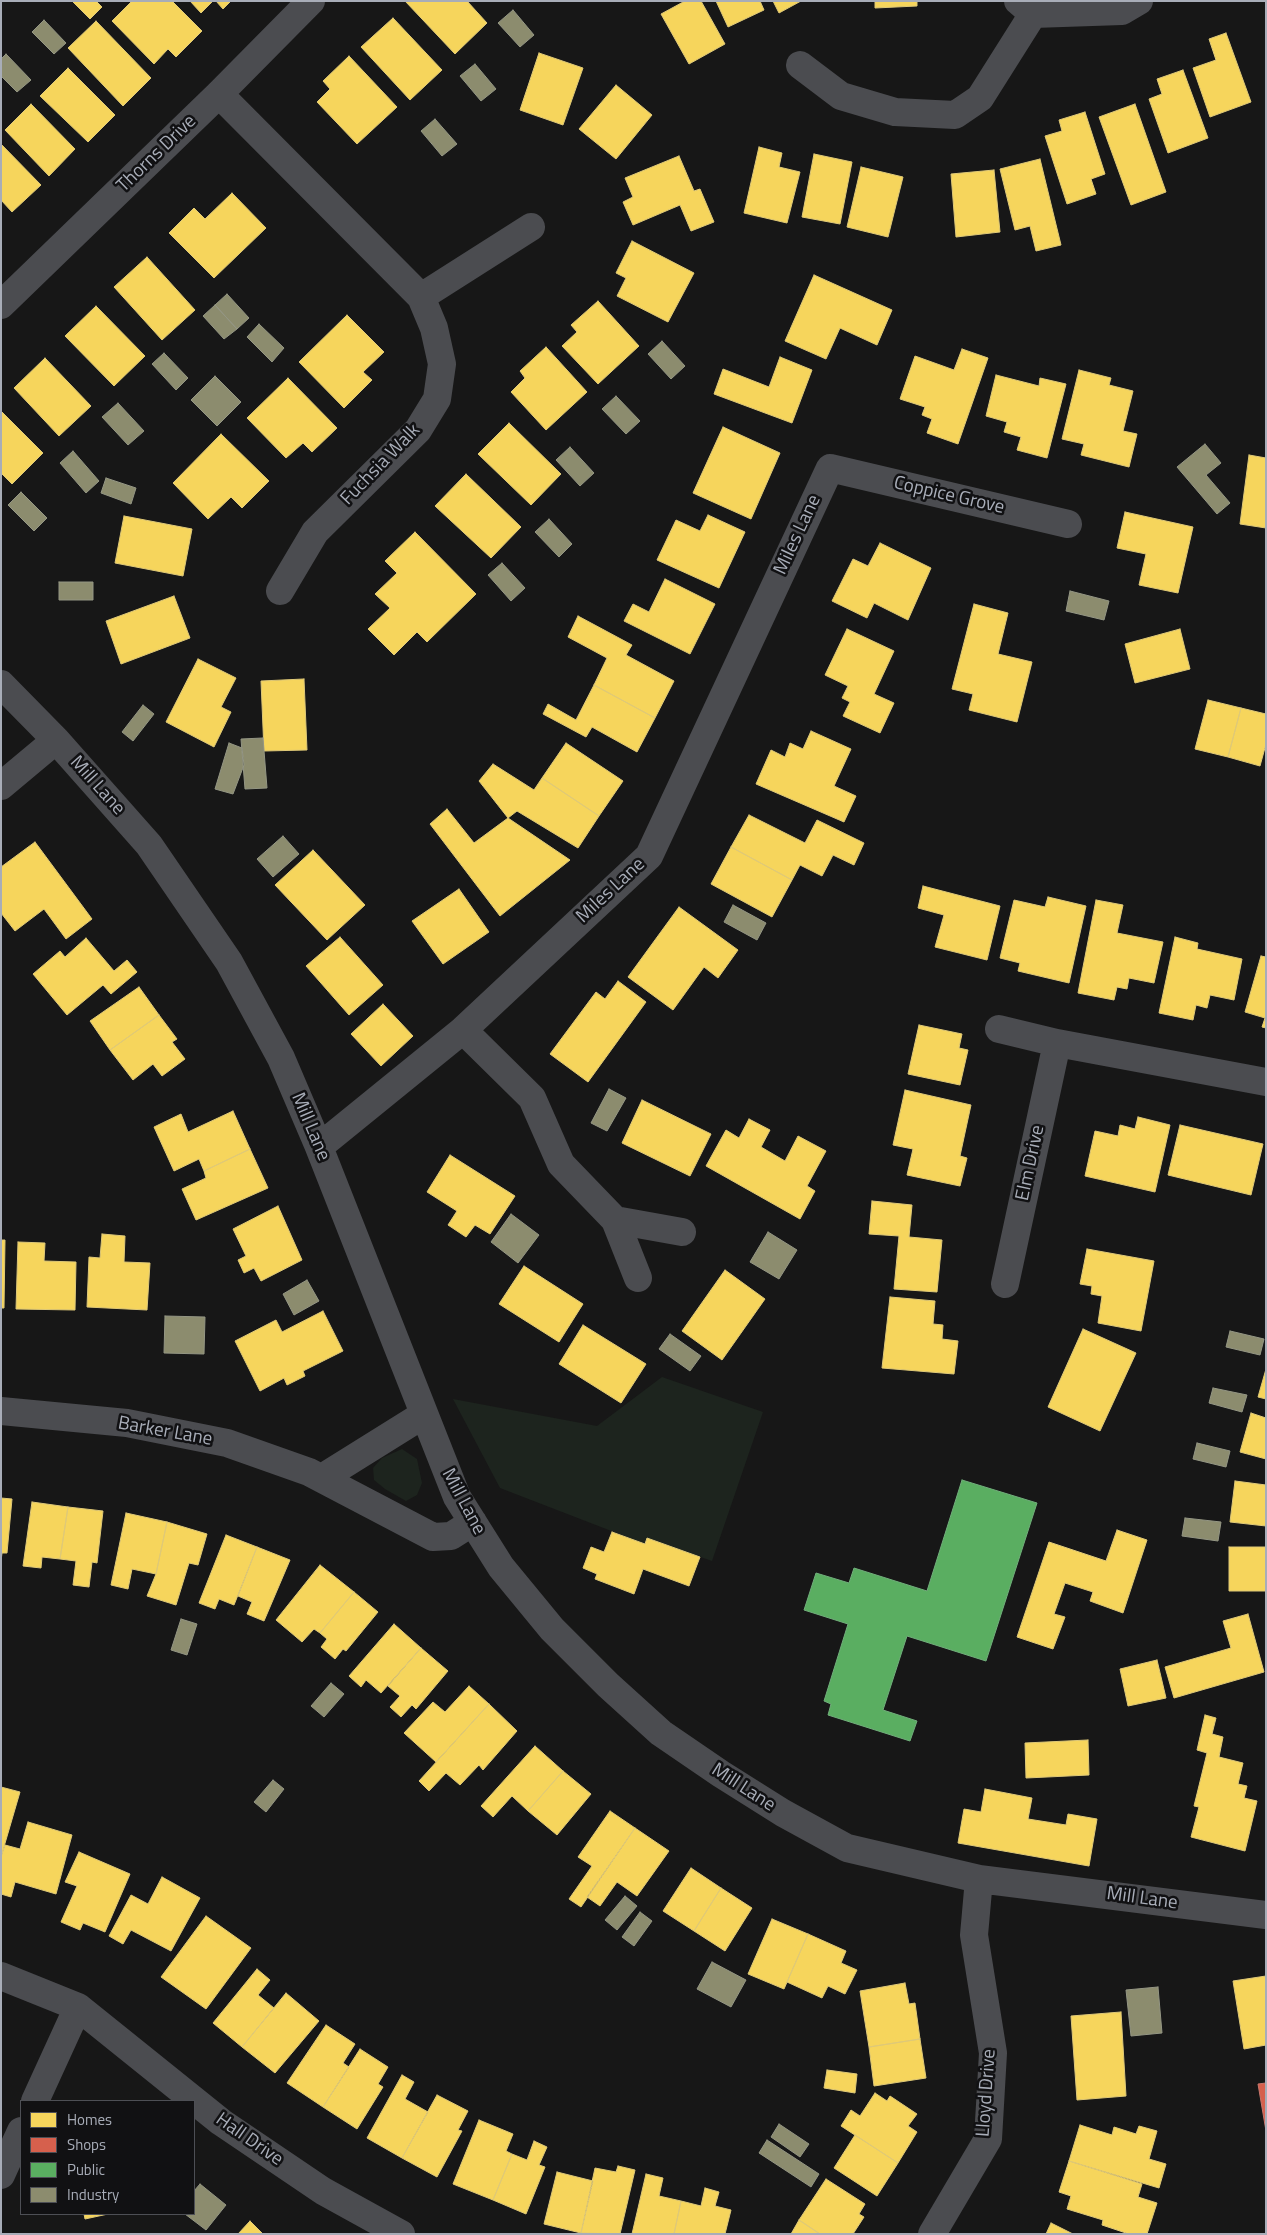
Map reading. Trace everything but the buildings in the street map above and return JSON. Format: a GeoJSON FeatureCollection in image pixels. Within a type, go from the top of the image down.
{"type":"FeatureCollection","features":[{"type":"Feature","properties":{"kind":"street","name":"Thorns Drive"},"geometry":{"type":"LineString","coordinates":[[1,305],[219,94],[311,1]]}},
{"type":"Feature","properties":{"kind":"street"},"geometry":{"type":"LineString","coordinates":[[800,65],[841,96],[895,112],[955,114],[980,98],[1026,7],[1122,11],[1139,1]]}},
{"type":"Feature","properties":{"kind":"street","name":"Fuchsia Walk"},"geometry":{"type":"LineString","coordinates":[[219,94],[422,297],[434,328],[442,364],[437,399],[418,430],[315,532],[280,591]]}},
{"type":"Feature","properties":{"kind":"street"},"geometry":{"type":"LineString","coordinates":[[422,297],[531,227]]}},
{"type":"Feature","properties":{"kind":"street","name":"Coppice Grove"},"geometry":{"type":"LineString","coordinates":[[830,468],[1068,524]]}},
{"type":"Feature","properties":{"kind":"street","name":"Miles Lane"},"geometry":{"type":"LineString","coordinates":[[319,1147],[463,1030],[649,856],[830,468]]}},
{"type":"Feature","properties":{"kind":"street","name":"Mill Lane"},"geometry":{"type":"LineString","coordinates":[[1,684],[56,740],[149,845],[230,962],[281,1058],[319,1147],[423,1415],[457,1497],[501,1567],[552,1629],[608,1686],[662,1734],[721,1774],[783,1813],[847,1848],[979,1879],[1266,1915]]}},
{"type":"Feature","properties":{"kind":"street"},"geometry":{"type":"LineString","coordinates":[[1,786],[56,740]]}},
{"type":"Feature","properties":{"kind":"street"},"geometry":{"type":"LineString","coordinates":[[1000,1029],[1057,1043],[1266,1082]]}},
{"type":"Feature","properties":{"kind":"street"},"geometry":{"type":"LineString","coordinates":[[463,1030],[532,1098],[561,1164],[615,1220],[638,1278]]}},
{"type":"Feature","properties":{"kind":"street","name":"Elm Drive"},"geometry":{"type":"LineString","coordinates":[[1005,1284],[1057,1043]]}},
{"type":"Feature","properties":{"kind":"street"},"geometry":{"type":"LineString","coordinates":[[615,1220],[682,1232]]}},
{"type":"Feature","properties":{"kind":"street","name":"Barker Lane"},"geometry":{"type":"LineString","coordinates":[[1,1411],[127,1423],[227,1443],[309,1472],[433,1537],[451,1536],[473,1522]]}},
{"type":"Feature","properties":{"kind":"street"},"geometry":{"type":"LineString","coordinates":[[322,1478],[423,1415]]}},
{"type":"Feature","properties":{"kind":"street","name":"Lloyd Drive"},"geometry":{"type":"LineString","coordinates":[[932,2234],[988,2139],[993,2053],[974,1935],[979,1879]]}},
{"type":"Feature","properties":{"kind":"street","name":"Hall Drive"},"geometry":{"type":"LineString","coordinates":[[1,1976],[78,2007],[194,2100]]}},
{"type":"Feature","properties":{"kind":"street"},"geometry":{"type":"LineString","coordinates":[[35,2100],[78,2007]]}},
{"type":"Feature","properties":{"kind":"street","name":"Hall Drive"},"geometry":{"type":"LineString","coordinates":[[195,2101],[221,2122],[323,2191],[401,2234]]}},
{"type":"Feature","properties":{"kind":"street"},"geometry":{"type":"LineString","coordinates":[[1,2175],[20,2133]]}},
{"type":"Feature","properties":{"kind":"shaded area"},"geometry":{"type":"Polygon","coordinates":[[[662,1377],[763,1412],[712,1561],[647,1538],[645,1544],[500,1488],[453,1399],[597,1426],[662,1377]]]}},
{"type":"Feature","properties":{"kind":"shaded area"},"geometry":{"type":"Polygon","coordinates":[[[402,1449],[417,1459],[422,1483],[417,1495],[406,1501],[374,1480],[373,1468],[382,1458],[402,1449]]]}}]}
